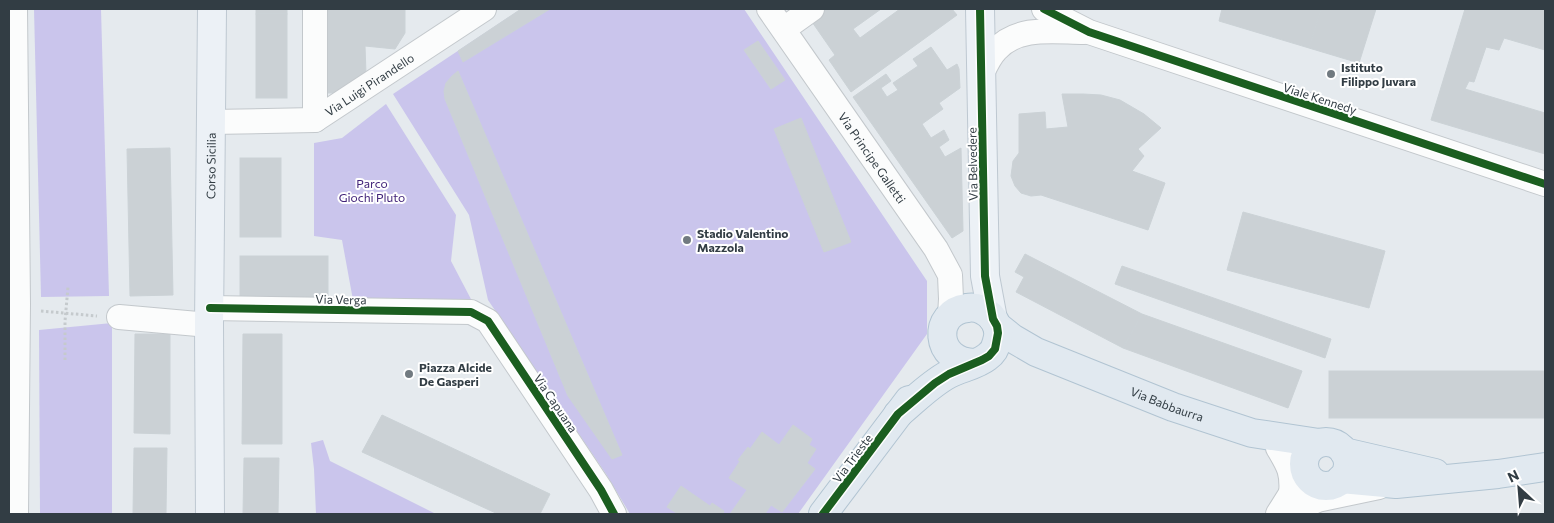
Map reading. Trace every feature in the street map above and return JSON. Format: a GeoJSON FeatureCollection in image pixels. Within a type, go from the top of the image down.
{"type":"FeatureCollection","features":[{"type":"Feature","properties":{"kind":"main road"},"geometry":{"type":"LineString","coordinates":[[898,414],[927,374],[946,328],[956,311],[972,307],[987,313],[1012,338],[1036,352],[1082,369]]}},
{"type":"Feature","properties":{"kind":"main road"},"geometry":{"type":"LineString","coordinates":[[898,414],[935,383],[949,374],[989,356],[995,349],[998,334],[995,322]]}},
{"type":"Feature","properties":{"kind":"main road"},"geometry":{"type":"LineString","coordinates":[[946,328],[946,348],[950,355],[966,363],[1035,364],[1082,369]]}},
{"type":"Feature","properties":{"kind":"main road","name":"Via Babbaurra"},"geometry":{"type":"LineString","coordinates":[[1082,369],[1173,407],[1252,433]]}},
{"type":"Feature","properties":{"kind":"main road","name":"Via Trieste"},"geometry":{"type":"LineString","coordinates":[[823,514],[898,414]]}},
{"type":"Feature","properties":{"kind":"main road"},"geometry":{"type":"LineString","coordinates":[[1252,433],[1319,443],[1333,443],[1344,452],[1347,466],[1346,473],[1339,481]]}},
{"type":"Feature","properties":{"kind":"main road"},"geometry":{"type":"LineString","coordinates":[[1252,433],[1278,448],[1305,470],[1314,482],[1321,485],[1328,485],[1339,481],[1396,484],[1498,474],[1545,467]]}},
{"type":"Feature","properties":{"kind":"main road"},"geometry":{"type":"LineString","coordinates":[[1305,470],[1306,454],[1319,443]]}},
{"type":"Feature","properties":{"kind":"main road"},"geometry":{"type":"LineString","coordinates":[[1344,452],[1458,478]]}},
{"type":"Feature","properties":{"kind":"street"},"geometry":{"type":"LineString","coordinates":[[14,9],[16,514]]}},
{"type":"Feature","properties":{"kind":"street","name":"Corso Sicilia"},"geometry":{"type":"LineString","coordinates":[[210,514],[212,9]]}},
{"type":"Feature","properties":{"kind":"street"},"geometry":{"type":"LineString","coordinates":[[315,9],[315,120]]}},
{"type":"Feature","properties":{"kind":"street","name":"Via Luigi Pirandello"},"geometry":{"type":"LineString","coordinates":[[212,122],[315,120],[484,9]]}},
{"type":"Feature","properties":{"kind":"street","name":"Via Principe Galletti"},"geometry":{"type":"LineString","coordinates":[[769,9],[936,249],[950,275],[951,299],[946,328]]}},
{"type":"Feature","properties":{"kind":"street"},"geometry":{"type":"LineString","coordinates":[[784,30],[812,9]]}},
{"type":"Feature","properties":{"kind":"street","name":"Via Belvedere"},"geometry":{"type":"LineString","coordinates":[[980,9],[985,276],[995,322]]}},
{"type":"Feature","properties":{"kind":"street"},"geometry":{"type":"LineString","coordinates":[[1044,9],[1088,32]]}},
{"type":"Feature","properties":{"kind":"street"},"geometry":{"type":"LineString","coordinates":[[982,73],[995,50],[1010,38],[1028,32],[1088,32]]}},
{"type":"Feature","properties":{"kind":"street","name":"Viale Kennedy"},"geometry":{"type":"LineString","coordinates":[[1088,32],[1545,184]]}},
{"type":"Feature","properties":{"kind":"street"},"geometry":{"type":"LineString","coordinates":[[950,275],[958,281],[967,283],[977,281],[985,276]]}},
{"type":"Feature","properties":{"kind":"street","name":"Via Verga"},"geometry":{"type":"LineString","coordinates":[[210,316],[471,312]]}},
{"type":"Feature","properties":{"kind":"street","name":"Via Capuana"},"geometry":{"type":"LineString","coordinates":[[471,312],[488,321],[601,490],[614,514]]}},
{"type":"Feature","properties":{"kind":"street"},"geometry":{"type":"LineString","coordinates":[[119,317],[210,316]]}},
{"type":"Feature","properties":{"kind":"street"},"geometry":{"type":"LineString","coordinates":[[1278,448],[1288,464],[1292,480],[1287,508]]}},
{"type":"Feature","properties":{"kind":"street"},"geometry":{"type":"LineString","coordinates":[[1287,508],[1305,470]]}},
{"type":"Feature","properties":{"kind":"street"},"geometry":{"type":"LineString","coordinates":[[1317,500],[1339,481]]}},
{"type":"Feature","properties":{"kind":"street"},"geometry":{"type":"LineString","coordinates":[[1287,508],[1396,484]]}},
{"type":"Feature","properties":{"kind":"path"},"geometry":{"type":"LineString","coordinates":[[65,360],[65,321],[68,287]]}},
{"type":"Feature","properties":{"kind":"path"},"geometry":{"type":"LineString","coordinates":[[15,306],[119,317]]}},
{"type":"Feature","properties":{"kind":"green space"},"geometry":{"type":"Polygon","coordinates":[[[34,9],[101,9],[109,296],[41,297],[34,9]]]}},
{"type":"Feature","properties":{"kind":"green space","name":"Stadio Valentino Mazzola"},"geometry":{"type":"Polygon","coordinates":[[[521,9],[744,9],[927,281],[927,334],[798,514],[630,514],[606,474],[488,300],[469,215],[393,94],[521,9]]]}},
{"type":"Feature","properties":{"kind":"green space","name":"Parco Giochi Pluto"},"geometry":{"type":"Polygon","coordinates":[[[386,104],[456,215],[451,261],[473,303],[353,300],[342,240],[314,236],[314,143],[342,138],[386,104]]]}},
{"type":"Feature","properties":{"kind":"green space"},"geometry":{"type":"Polygon","coordinates":[[[112,323],[112,514],[40,514],[39,330],[112,323]]]}},
{"type":"Feature","properties":{"kind":"green space"},"geometry":{"type":"Polygon","coordinates":[[[323,440],[330,461],[436,514],[316,514],[311,443],[323,440]]]}},
{"type":"Feature","properties":{"kind":"building"},"geometry":{"type":"Polygon","coordinates":[[[256,9],[287,9],[287,14],[256,14],[256,9]]]}},
{"type":"Feature","properties":{"kind":"building"},"geometry":{"type":"Polygon","coordinates":[[[328,9],[405,9],[405,33],[395,49],[365,46],[366,74],[340,93],[325,93],[328,9]]]}},
{"type":"Feature","properties":{"kind":"building"},"geometry":{"type":"Polygon","coordinates":[[[521,9],[550,9],[463,62],[458,51],[521,9]]]}},
{"type":"Feature","properties":{"kind":"building"},"geometry":{"type":"Polygon","coordinates":[[[825,9],[881,9],[853,29],[860,38],[900,9],[952,9],[957,15],[851,92],[829,60],[835,55],[810,19],[825,9]]]}},
{"type":"Feature","properties":{"kind":"building"},"geometry":{"type":"Polygon","coordinates":[[[1222,9],[1321,9],[1309,48],[1219,21],[1222,9]]]}},
{"type":"Feature","properties":{"kind":"building"},"geometry":{"type":"Polygon","coordinates":[[[1321,9],[1376,9],[1359,63],[1309,48],[1321,9]]]}},
{"type":"Feature","properties":{"kind":"building"},"geometry":{"type":"Polygon","coordinates":[[[1465,9],[1545,9],[1545,50],[1504,38],[1499,50],[1486,47],[1474,82],[1469,81],[1465,89],[1545,113],[1545,154],[1431,120],[1465,9]]]}},
{"type":"Feature","properties":{"kind":"building"},"geometry":{"type":"Polygon","coordinates":[[[256,14],[287,14],[287,98],[256,98],[256,14]]]}},
{"type":"Feature","properties":{"kind":"building"},"geometry":{"type":"Polygon","coordinates":[[[758,41],[785,80],[771,89],[744,50],[758,41]]]}},
{"type":"Feature","properties":{"kind":"building"},"geometry":{"type":"Polygon","coordinates":[[[931,47],[947,70],[957,64],[959,69],[960,88],[939,103],[943,109],[922,124],[931,138],[944,130],[949,140],[939,147],[945,157],[961,148],[963,231],[952,238],[853,97],[886,74],[891,81],[881,88],[887,97],[898,90],[893,83],[918,66],[913,59],[931,47]]]}},
{"type":"Feature","properties":{"kind":"building"},"geometry":{"type":"Polygon","coordinates":[[[458,71],[622,455],[612,459],[568,396],[445,99],[446,83],[458,71]]]}},
{"type":"Feature","properties":{"kind":"building"},"geometry":{"type":"Polygon","coordinates":[[[1062,94],[1101,95],[1120,100],[1144,114],[1161,128],[1138,149],[1144,156],[1132,171],[1165,183],[1148,230],[1041,195],[1031,196],[1021,193],[1015,186],[1011,176],[1013,161],[1019,153],[1019,114],[1045,112],[1046,129],[1068,127],[1062,94]]]}},
{"type":"Feature","properties":{"kind":"building"},"geometry":{"type":"Polygon","coordinates":[[[801,118],[851,242],[824,252],[774,129],[801,118]]]}},
{"type":"Feature","properties":{"kind":"building"},"geometry":{"type":"Polygon","coordinates":[[[170,148],[173,295],[130,296],[127,149],[170,148]]]}},
{"type":"Feature","properties":{"kind":"building"},"geometry":{"type":"Polygon","coordinates":[[[240,158],[281,158],[281,237],[240,237],[240,158]]]}},
{"type":"Feature","properties":{"kind":"building"},"geometry":{"type":"Polygon","coordinates":[[[1243,212],[1385,251],[1369,308],[1227,270],[1243,212]]]}},
{"type":"Feature","properties":{"kind":"building"},"geometry":{"type":"Polygon","coordinates":[[[1025,254],[1142,314],[1123,348],[1016,292],[1024,277],[1015,272],[1025,254]]]}},
{"type":"Feature","properties":{"kind":"building"},"geometry":{"type":"Polygon","coordinates":[[[240,256],[328,256],[328,298],[240,298],[240,256]]]}},
{"type":"Feature","properties":{"kind":"building"},"geometry":{"type":"Polygon","coordinates":[[[1122,266],[1331,339],[1325,358],[1115,284],[1122,266]]]}},
{"type":"Feature","properties":{"kind":"building"},"geometry":{"type":"Polygon","coordinates":[[[1142,314],[1302,371],[1288,408],[1123,348],[1142,314]]]}},
{"type":"Feature","properties":{"kind":"building"},"geometry":{"type":"Polygon","coordinates":[[[135,334],[170,334],[170,434],[134,433],[135,334]]]}},
{"type":"Feature","properties":{"kind":"building"},"geometry":{"type":"Polygon","coordinates":[[[243,334],[282,334],[282,444],[242,444],[243,334]]]}},
{"type":"Feature","properties":{"kind":"building"},"geometry":{"type":"Polygon","coordinates":[[[1329,371],[1545,371],[1545,418],[1329,418],[1329,371]]]}},
{"type":"Feature","properties":{"kind":"building"},"geometry":{"type":"Polygon","coordinates":[[[382,415],[550,494],[540,514],[498,514],[362,452],[382,415]]]}},
{"type":"Feature","properties":{"kind":"building"},"geometry":{"type":"Polygon","coordinates":[[[793,425],[812,439],[809,445],[816,449],[807,463],[815,469],[782,512],[771,505],[765,514],[730,514],[747,490],[729,478],[740,461],[738,460],[748,447],[750,449],[762,432],[779,445],[793,425]]]}},
{"type":"Feature","properties":{"kind":"building"},"geometry":{"type":"Polygon","coordinates":[[[134,448],[167,448],[166,514],[133,514],[134,448]]]}},
{"type":"Feature","properties":{"kind":"building"},"geometry":{"type":"Polygon","coordinates":[[[244,458],[279,458],[278,514],[243,514],[244,458]]]}},
{"type":"Feature","properties":{"kind":"building"},"geometry":{"type":"Polygon","coordinates":[[[681,486],[710,506],[712,503],[724,511],[723,514],[678,514],[667,507],[681,486]]]}},
{"type":"Feature","properties":{"kind":"cycle path"},"geometry":{"type":"LineString","coordinates":[[823,514],[898,414],[935,383],[949,374],[982,360],[995,349],[998,333],[993,319],[985,276],[980,9]]}},
{"type":"Feature","properties":{"kind":"cycle path"},"geometry":{"type":"LineString","coordinates":[[1044,9],[1089,32],[1545,184]]}},
{"type":"Feature","properties":{"kind":"cycle path"},"geometry":{"type":"LineString","coordinates":[[210,308],[471,312],[488,321],[601,490],[614,514]]}},
{"type":"Feature","properties":{"kind":"place","name":"Istituto Filippo Juvara"},"geometry":{"type":"Point","coordinates":[1331,74]}},
{"type":"Feature","properties":{"kind":"place","name":"Stadio Valentino Mazzola"},"geometry":{"type":"Point","coordinates":[687,240]}},
{"type":"Feature","properties":{"kind":"place","name":"Piazza Alcide De Gasperi"},"geometry":{"type":"Point","coordinates":[409,374]}}]}
